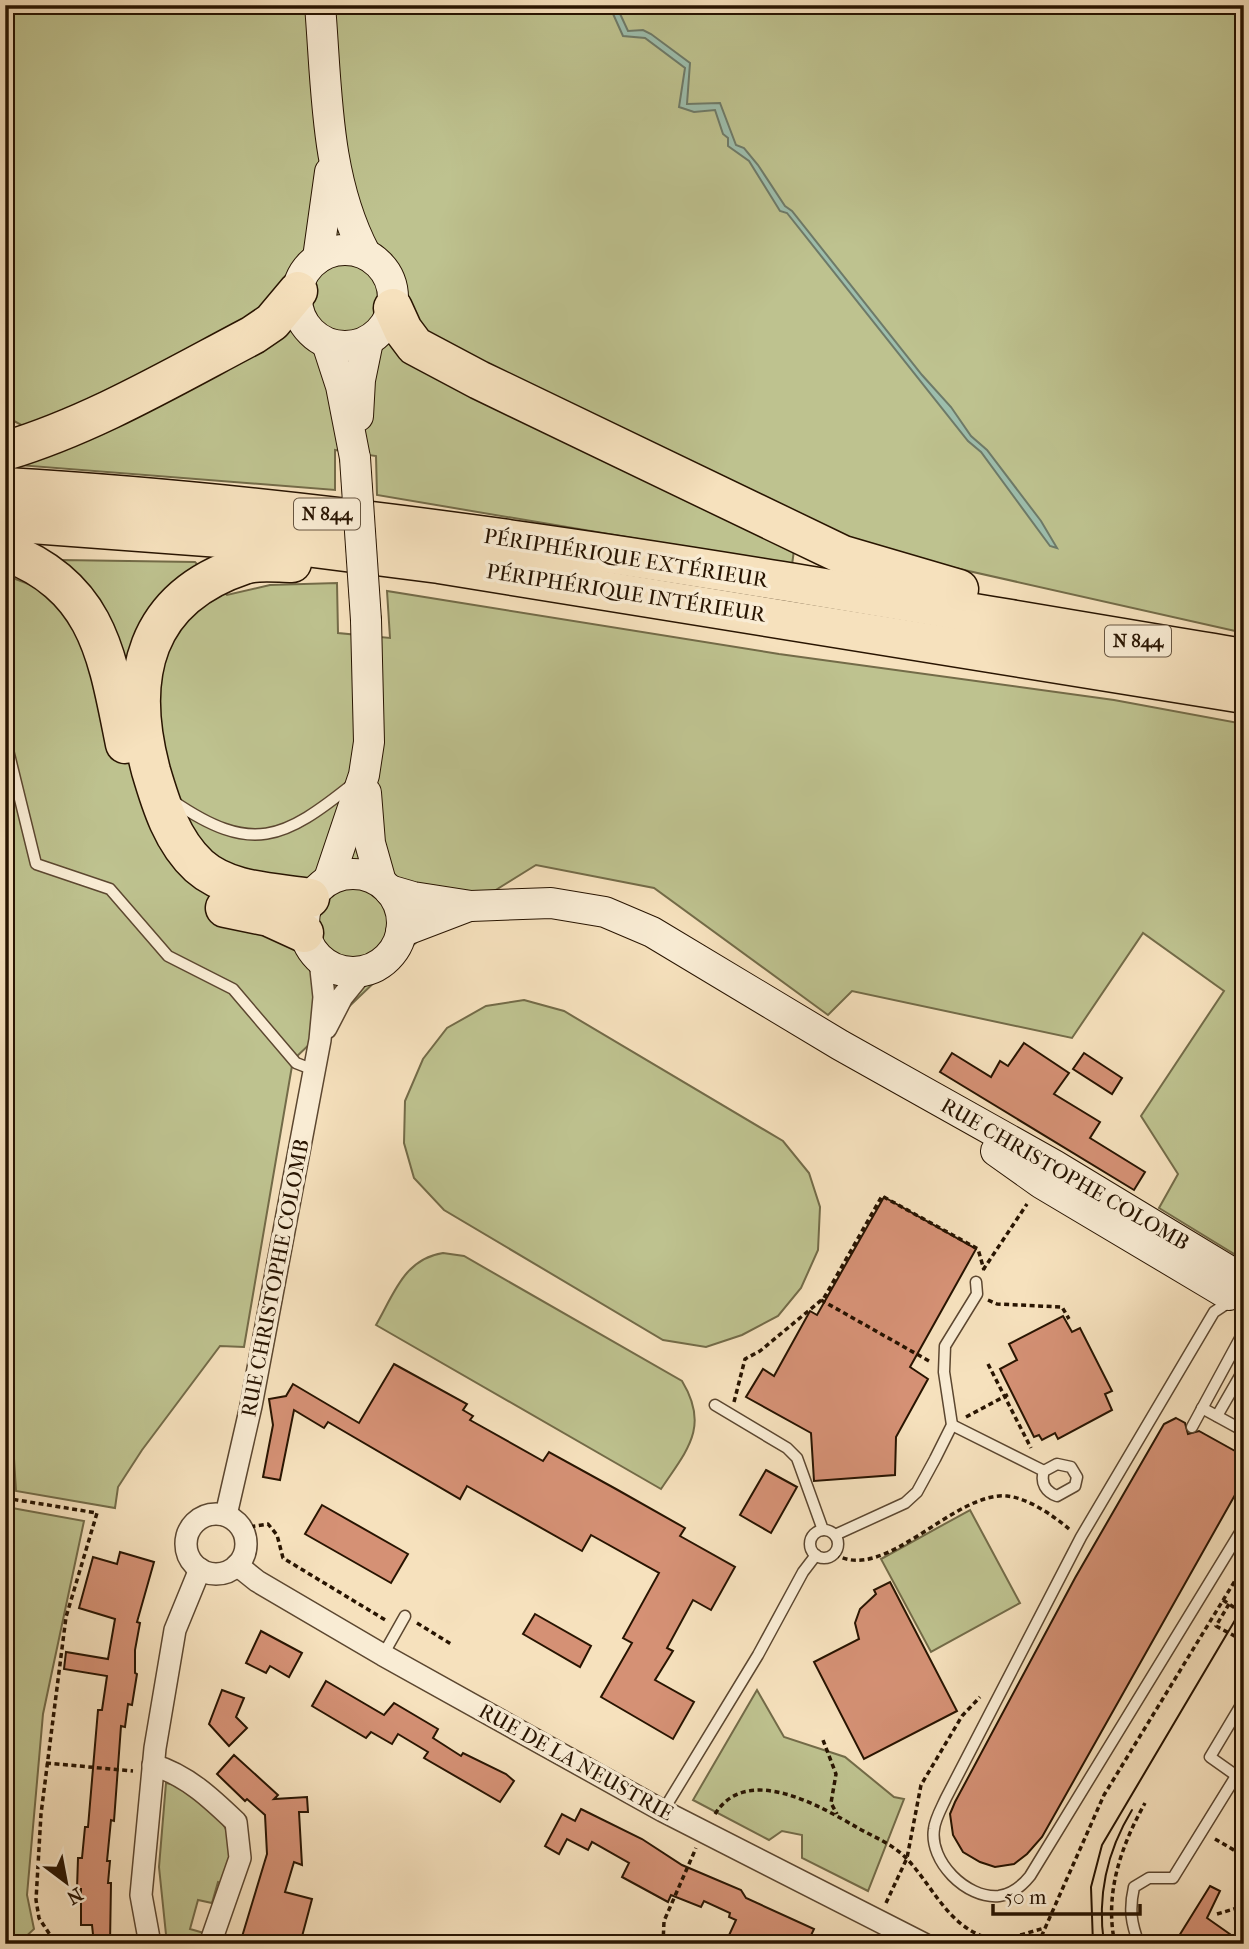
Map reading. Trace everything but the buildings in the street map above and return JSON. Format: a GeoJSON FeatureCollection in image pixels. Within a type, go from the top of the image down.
{"type":"FeatureCollection","features":[{"type":"Feature","properties":{"kind":"highway"},"geometry":{"type":"LineString","coordinates":[[5,451],[43,440],[253,335],[272,322],[298,291]]}},
{"type":"Feature","properties":{"kind":"highway"},"geometry":{"type":"LineString","coordinates":[[393,308],[402,330],[415,346],[490,386],[843,555],[927,581],[1020,604],[1037,624]]}},
{"type":"Feature","properties":{"kind":"highway","name":"PÉRIPHÉRIQUE EXTÉRIEUR"},"geometry":{"type":"LineString","coordinates":[[5,487],[200,500],[457,531],[1244,658]]}},
{"type":"Feature","properties":{"kind":"highway","name":"PÉRIPHÉRIQUE INTÉRIEUR"},"geometry":{"type":"LineString","coordinates":[[5,522],[259,541],[439,564],[1244,694]]}},
{"type":"Feature","properties":{"kind":"highway"},"geometry":{"type":"LineString","coordinates":[[5,551],[27,559],[63,583],[88,612],[99,634],[147,835],[168,870],[195,894],[224,908],[269,917],[316,918]]}},
{"type":"Feature","properties":{"kind":"highway"},"geometry":{"type":"LineString","coordinates":[[316,918],[229,885],[200,867],[181,846],[162,808],[145,746],[141,677],[156,630],[174,607],[195,589],[246,564],[309,562],[406,576],[439,564]]}},
{"type":"Feature","properties":{"kind":"main road"},"geometry":{"type":"LineString","coordinates":[[320,5],[332,158],[350,225],[365,253],[381,265],[388,275],[393,291],[393,308],[385,325],[368,341],[348,346],[327,343],[312,333],[303,322],[298,308],[298,291],[306,270],[318,258],[338,250],[365,253]]}},
{"type":"Feature","properties":{"kind":"main road"},"geometry":{"type":"LineString","coordinates":[[318,258],[332,158]]}},
{"type":"Feature","properties":{"kind":"main road"},"geometry":{"type":"LineString","coordinates":[[355,458],[360,380],[368,341]]}},
{"type":"Feature","properties":{"kind":"main road"},"geometry":{"type":"LineString","coordinates":[[327,343],[341,386],[355,458],[366,620],[369,743],[364,775],[316,918],[340,971],[363,971],[389,956],[401,932],[400,910],[385,886],[370,843],[364,775]]}},
{"type":"Feature","properties":{"kind":"main road"},"geometry":{"type":"LineString","coordinates":[[316,918],[352,873],[367,875],[385,886]]}},
{"type":"Feature","properties":{"kind":"main road","name":"RUE CHRISTOPHE COLOMB"},"geometry":{"type":"LineString","coordinates":[[385,886],[413,897],[471,906],[551,902],[605,912],[626,920],[676,945],[885,1071],[1054,1165],[1238,1295]]}},
{"type":"Feature","properties":{"kind":"main road","name":"RUE CHRISTOPHE COLOMB"},"geometry":{"type":"LineString","coordinates":[[401,932],[471,906]]}},
{"type":"Feature","properties":{"kind":"main road","name":"RUE CHRISTOPHE COLOMB"},"geometry":{"type":"LineString","coordinates":[[885,1071],[1041,1183],[1238,1295]]}},
{"type":"Feature","properties":{"kind":"street","name":"RUE CHRISTOPHE COLOMB"},"geometry":{"type":"LineString","coordinates":[[234,1522],[251,1406],[320,1040],[324,997],[316,918]]}},
{"type":"Feature","properties":{"kind":"street","name":"RUE CHRISTOPHE COLOMB"},"geometry":{"type":"LineString","coordinates":[[320,1040],[342,997],[363,971]]}},
{"type":"Feature","properties":{"kind":"street"},"geometry":{"type":"LineString","coordinates":[[206,1515],[234,1522],[246,1546],[237,1565],[217,1574],[200,1570],[187,1552],[189,1529],[206,1515]]}},
{"type":"Feature","properties":{"kind":"street","name":"RUE DE LA NEUSTRIE"},"geometry":{"type":"LineString","coordinates":[[237,1565],[257,1581],[383,1655],[663,1811],[924,1944]]}},
{"type":"Feature","properties":{"kind":"street"},"geometry":{"type":"LineString","coordinates":[[150,1944],[141,1895],[153,1769],[175,1630],[200,1570]]}},
{"type":"Feature","properties":{"kind":"street"},"geometry":{"type":"LineString","coordinates":[[153,1769],[184,1778],[211,1797],[236,1822],[240,1858],[210,1944]]}},
{"type":"Feature","properties":{"kind":"lane"},"geometry":{"type":"LineString","coordinates":[[5,738],[36,864],[110,889],[168,956],[233,989],[296,1063],[314,1070]]}},
{"type":"Feature","properties":{"kind":"lane"},"geometry":{"type":"LineString","coordinates":[[156,789],[207,824],[230,832],[257,836],[291,826],[321,810],[364,775]]}},
{"type":"Feature","properties":{"kind":"lane"},"geometry":{"type":"LineString","coordinates":[[835,1535],[851,1525],[890,1513],[917,1492],[952,1425],[944,1369],[945,1346],[977,1294],[976,1282]]}},
{"type":"Feature","properties":{"kind":"lane"},"geometry":{"type":"LineString","coordinates":[[1238,1295],[1214,1312],[1081,1537],[946,1798],[933,1829],[937,1852],[946,1869],[959,1883],[998,1896],[1018,1889],[1030,1876],[1244,1526]]}},
{"type":"Feature","properties":{"kind":"lane"},"geometry":{"type":"LineString","coordinates":[[1192,1427],[1244,1331]]}},
{"type":"Feature","properties":{"kind":"lane"},"geometry":{"type":"LineString","coordinates":[[1217,1416],[1244,1369]]}},
{"type":"Feature","properties":{"kind":"lane"},"geometry":{"type":"LineString","coordinates":[[715,1405],[787,1448],[797,1458],[823,1530]]}},
{"type":"Feature","properties":{"kind":"lane"},"geometry":{"type":"LineString","coordinates":[[1202,1408],[1244,1431]]}},
{"type":"Feature","properties":{"kind":"lane"},"geometry":{"type":"LineString","coordinates":[[952,1425],[1044,1471]]}},
{"type":"Feature","properties":{"kind":"lane"},"geometry":{"type":"LineString","coordinates":[[823,1530],[835,1535],[839,1546],[835,1554],[828,1558],[817,1555],[810,1543],[814,1534],[823,1530]]}},
{"type":"Feature","properties":{"kind":"lane"},"geometry":{"type":"LineString","coordinates":[[663,1811],[758,1655],[803,1573],[817,1555]]}},
{"type":"Feature","properties":{"kind":"lane"},"geometry":{"type":"LineString","coordinates":[[383,1655],[405,1616]]}},
{"type":"Feature","properties":{"kind":"lane"},"geometry":{"type":"LineString","coordinates":[[1139,1944],[1132,1926],[1129,1906],[1135,1887],[1149,1878],[1173,1878],[1240,1778],[1210,1757],[1244,1700]]}},
{"type":"Feature","properties":{"kind":"path"},"geometry":{"type":"LineString","coordinates":[[976,1282],[1041,1183]]}},
{"type":"Feature","properties":{"kind":"path"},"geometry":{"type":"LineString","coordinates":[[731,1414],[745,1359],[767,1345],[821,1300],[884,1196],[978,1249],[984,1270]]}},
{"type":"Feature","properties":{"kind":"path"},"geometry":{"type":"LineString","coordinates":[[977,1294],[996,1304],[1062,1307],[1069,1319]]}},
{"type":"Feature","properties":{"kind":"path"},"geometry":{"type":"LineString","coordinates":[[821,1300],[944,1369]]}},
{"type":"Feature","properties":{"kind":"path"},"geometry":{"type":"LineString","coordinates":[[988,1364],[1032,1447],[1015,1457]]}},
{"type":"Feature","properties":{"kind":"path"},"geometry":{"type":"LineString","coordinates":[[952,1425],[1011,1393]]}},
{"type":"Feature","properties":{"kind":"path"},"geometry":{"type":"LineString","coordinates":[[835,1554],[846,1561],[874,1558],[969,1507],[992,1498],[1008,1496],[1032,1505],[1081,1537]]}},
{"type":"Feature","properties":{"kind":"path"},"geometry":{"type":"LineString","coordinates":[[5,1498],[97,1513],[66,1617],[46,1763],[36,1900],[40,1918],[56,1944]]}},
{"type":"Feature","properties":{"kind":"path"},"geometry":{"type":"LineString","coordinates":[[234,1522],[268,1524],[277,1535],[283,1558],[398,1627]]}},
{"type":"Feature","properties":{"kind":"path"},"geometry":{"type":"LineString","coordinates":[[1038,1944],[1104,1795],[1244,1566]]}},
{"type":"Feature","properties":{"kind":"path"},"geometry":{"type":"LineString","coordinates":[[1223,1601],[1244,1614]]}},
{"type":"Feature","properties":{"kind":"path"},"geometry":{"type":"LineString","coordinates":[[1229,1604],[1216,1626],[1242,1640],[1244,1637]]}},
{"type":"Feature","properties":{"kind":"path"},"geometry":{"type":"LineString","coordinates":[[405,1616],[451,1644]]}},
{"type":"Feature","properties":{"kind":"path"},"geometry":{"type":"LineString","coordinates":[[823,1741],[831,1752],[836,1774],[831,1803],[837,1815]]}},
{"type":"Feature","properties":{"kind":"path"},"geometry":{"type":"LineString","coordinates":[[46,1763],[153,1769]]}},
{"type":"Feature","properties":{"kind":"path"},"geometry":{"type":"LineString","coordinates":[[663,1944],[664,1920],[704,1833],[723,1801],[750,1790],[785,1792],[837,1815],[891,1844],[907,1858],[938,1900],[975,1932],[995,1939],[1045,1928]]}},
{"type":"Feature","properties":{"kind":"path"},"geometry":{"type":"LineString","coordinates":[[1115,1944],[1110,1914],[1123,1844],[1144,1803]]}},
{"type":"Feature","properties":{"kind":"path"},"geometry":{"type":"LineString","coordinates":[[1202,1831],[1244,1856]]}},
{"type":"Feature","properties":{"kind":"path"},"geometry":{"type":"LineString","coordinates":[[1217,1914],[1244,1906]]}},
{"type":"Feature","properties":{"kind":"green space"},"geometry":{"type":"Polygon","coordinates":[[[5,5],[1244,5],[1244,633],[933,563],[794,550],[792,565],[377,495],[376,456],[335,450],[335,490],[5,464],[29,429],[14,421],[5,426],[5,5]]]}},
{"type":"Feature","properties":{"kind":"green space"},"geometry":{"type":"Polygon","coordinates":[[[61,560],[195,562],[227,595],[270,585],[337,583],[338,633],[390,638],[387,591],[779,654],[1114,700],[1244,724],[1244,1260],[1159,1208],[1178,1174],[1141,1116],[1224,991],[1143,933],[1072,1038],[852,991],[828,1015],[654,888],[536,865],[425,934],[293,1060],[244,1347],[220,1346],[142,1450],[118,1487],[115,1508],[16,1491],[5,1313],[5,575],[39,588],[61,560]]]}},
{"type":"Feature","properties":{"kind":"green space"},"geometry":{"type":"Polygon","coordinates":[[[524,1000],[564,1011],[783,1141],[809,1173],[820,1207],[818,1250],[801,1288],[778,1316],[742,1335],[706,1347],[663,1340],[444,1210],[414,1178],[404,1143],[405,1101],[423,1059],[447,1028],[486,1006],[524,1000]]]}},
{"type":"Feature","properties":{"kind":"green space"},"geometry":{"type":"Polygon","coordinates":[[[443,1253],[464,1256],[682,1381],[690,1397],[695,1425],[686,1450],[661,1489],[376,1325],[409,1270],[419,1262],[443,1253]]]}},
{"type":"Feature","properties":{"kind":"green space"},"geometry":{"type":"Polygon","coordinates":[[[12,1508],[84,1521],[43,1714],[27,1895],[34,1929],[18,1944],[7,1944],[5,1939],[5,1577],[12,1508]]]}},
{"type":"Feature","properties":{"kind":"green space"},"geometry":{"type":"Polygon","coordinates":[[[970,1510],[1020,1603],[931,1652],[881,1559],[970,1510]]]}},
{"type":"Feature","properties":{"kind":"green space"},"geometry":{"type":"Polygon","coordinates":[[[757,1690],[784,1737],[845,1757],[894,1797],[904,1799],[868,1891],[802,1858],[802,1835],[782,1831],[769,1840],[693,1800],[757,1690]]]}},
{"type":"Feature","properties":{"kind":"green space"},"geometry":{"type":"Polygon","coordinates":[[[166,1783],[180,1787],[200,1801],[219,1819],[229,1837],[230,1857],[224,1884],[218,1882],[212,1903],[198,1900],[190,1929],[204,1933],[201,1944],[167,1944],[159,1867],[166,1783]]]}},
{"type":"Feature","properties":{"kind":"shaded area"},"geometry":{"type":"Polygon","coordinates":[[[609,5],[616,5],[628,31],[643,30],[651,34],[690,63],[687,104],[720,103],[736,145],[744,148],[758,165],[785,206],[792,211],[922,375],[951,407],[971,436],[987,450],[1041,521],[1057,548],[1050,546],[981,452],[968,441],[787,213],[780,211],[749,161],[728,146],[728,138],[723,134],[715,110],[694,112],[679,107],[685,68],[645,38],[623,36],[609,5]]]}},
{"type":"Feature","properties":{"kind":"tram line"},"geometry":{"type":"LineString","coordinates":[[1093,1944],[1091,1887],[1102,1845],[1244,1605]]}},
{"type":"Feature","properties":{"kind":"tram line"},"geometry":{"type":"LineString","coordinates":[[1104,1944],[1102,1909],[1106,1874],[1116,1841],[1132,1810]]}}]}
